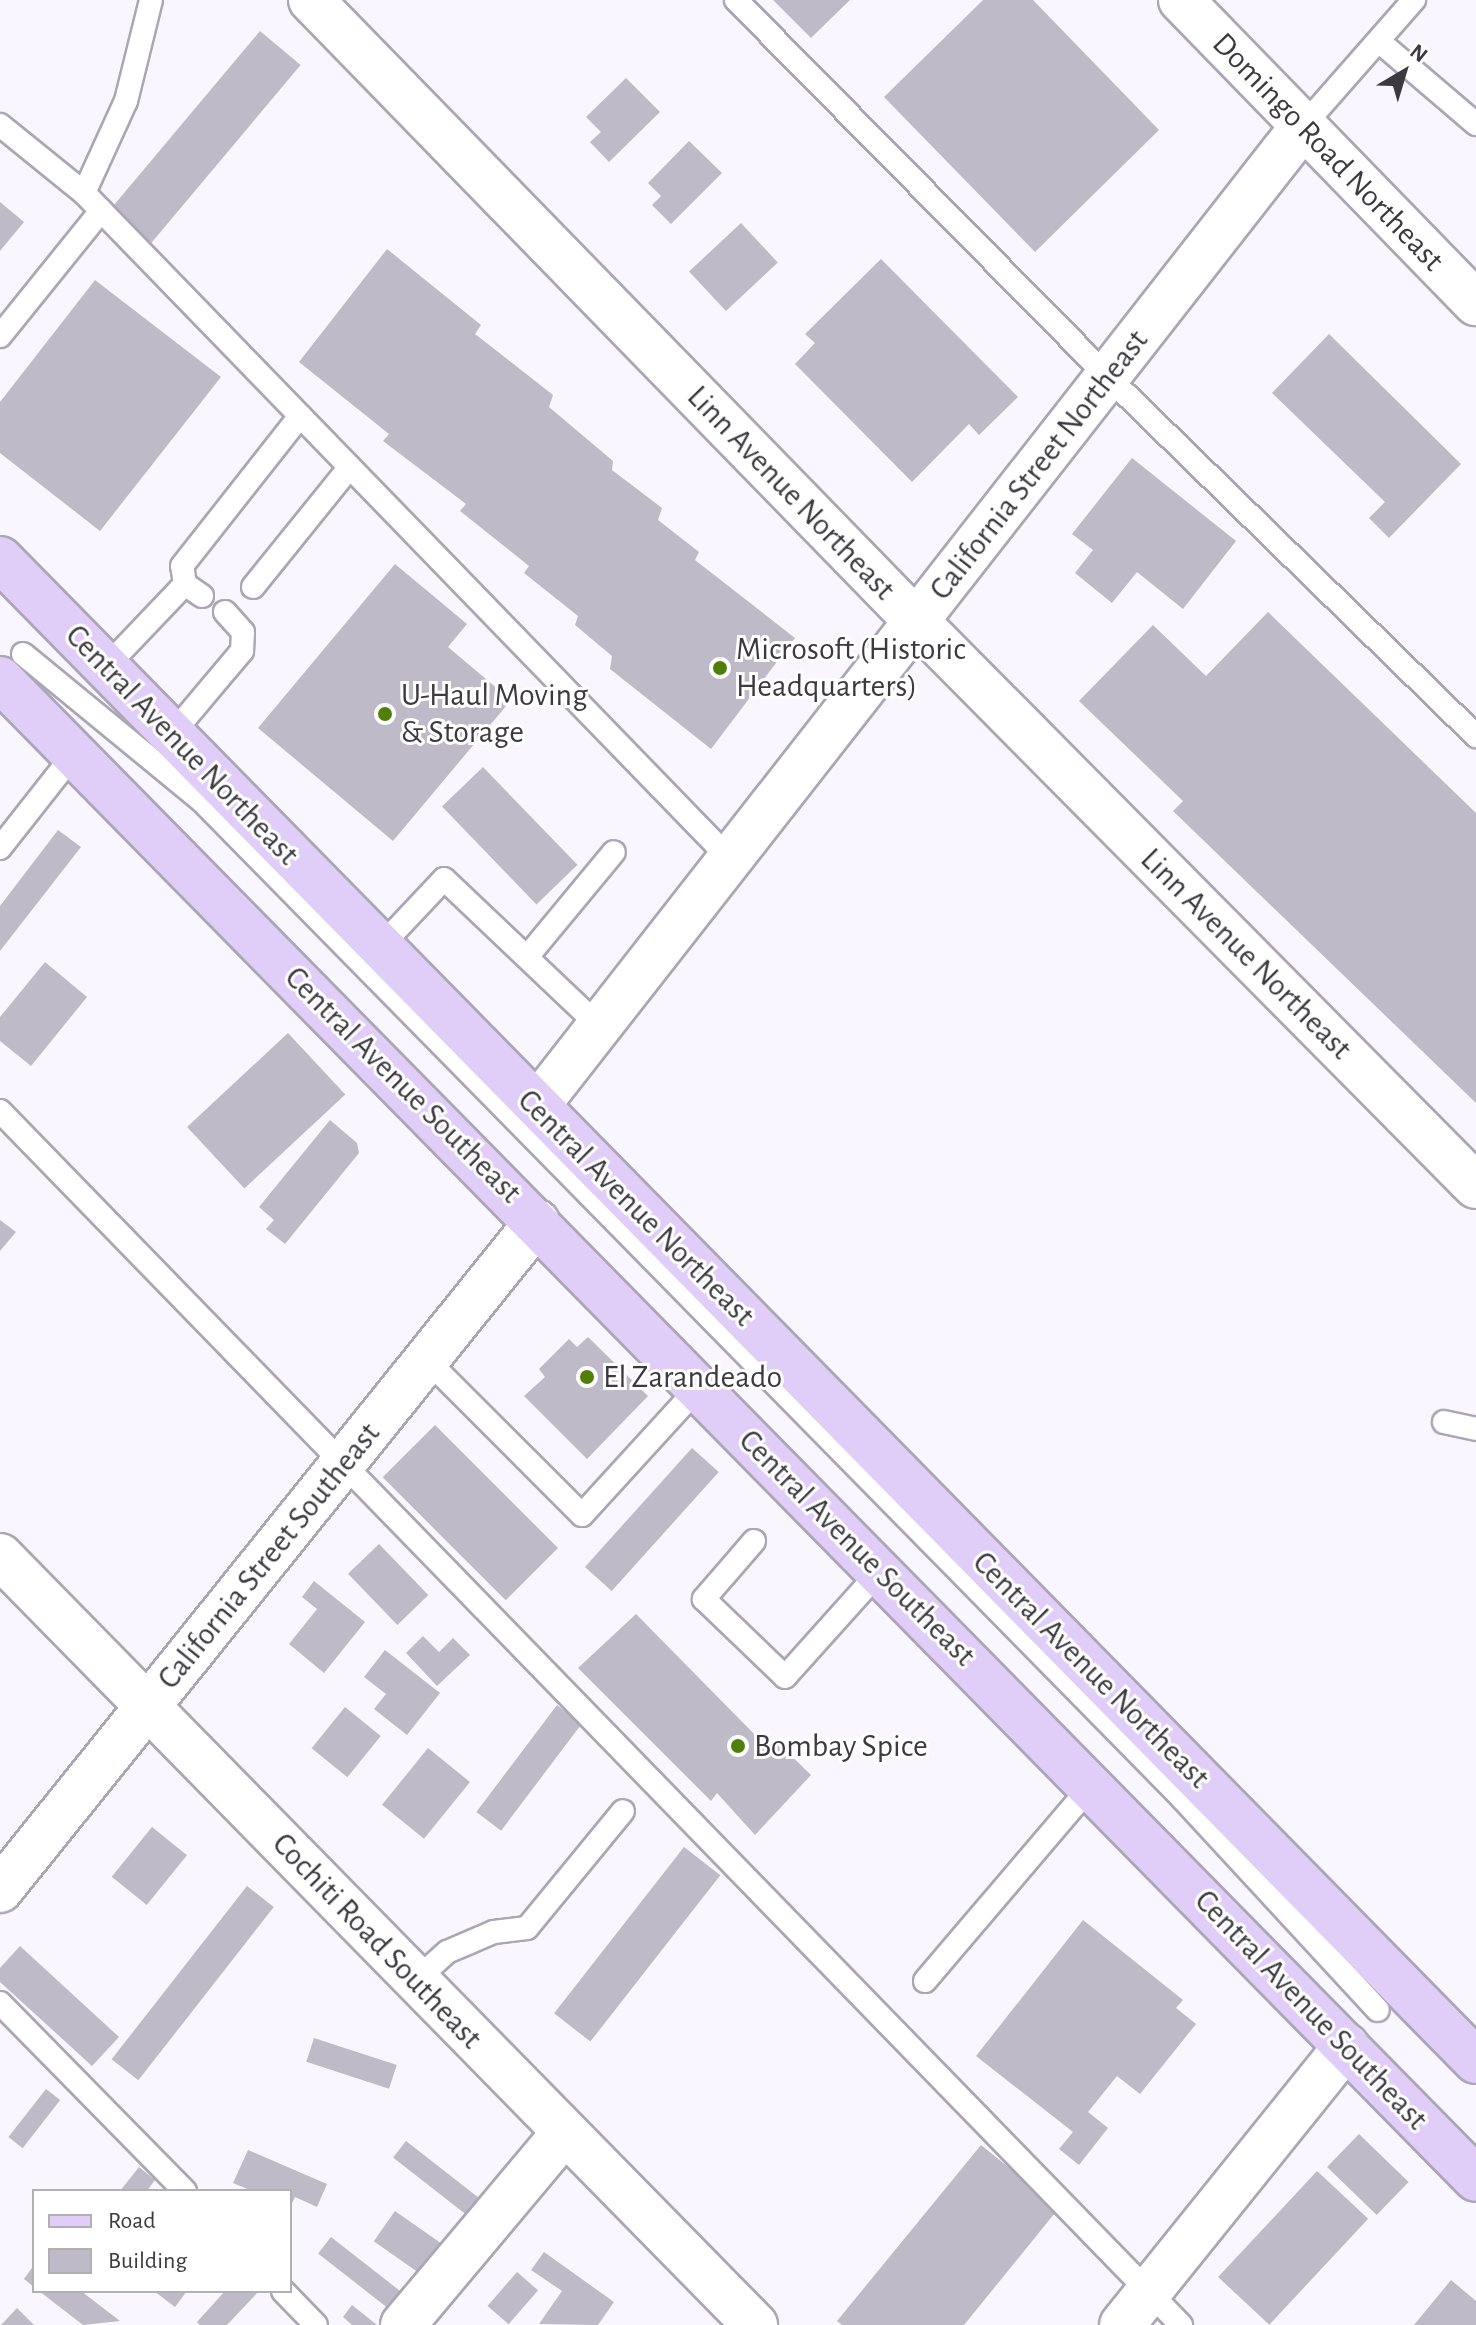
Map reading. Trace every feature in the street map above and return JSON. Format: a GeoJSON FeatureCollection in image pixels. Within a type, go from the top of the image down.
{"type":"FeatureCollection","features":[{"type":"Feature","properties":{"kind":"main road","name":"Central Avenue Northeast"},"geometry":{"type":"LineString","coordinates":[[0,559],[1476,2061]]}},
{"type":"Feature","properties":{"kind":"main road","name":"Central Avenue Southeast"},"geometry":{"type":"LineString","coordinates":[[12,666],[74,754],[1476,2179]]}},
{"type":"Feature","properties":{"kind":"street","name":"Linn Avenue Northeast"},"geometry":{"type":"LineString","coordinates":[[311,0],[917,622],[1476,1186]]}},
{"type":"Feature","properties":{"kind":"street","name":"Domingo Road Northeast"},"geometry":{"type":"LineString","coordinates":[[1181,0],[1476,303]]}},
{"type":"Feature","properties":{"kind":"street","name":"California Street Northeast"},"geometry":{"type":"LineString","coordinates":[[536,1107],[1304,125]]}},
{"type":"Feature","properties":{"kind":"street","name":"California Street Southeast"},"geometry":{"type":"LineString","coordinates":[[0,1890],[537,1222]]}},
{"type":"Feature","properties":{"kind":"street","name":"Cochiti Road Southeast"},"geometry":{"type":"LineString","coordinates":[[0,1556],[755,2325]]}},
{"type":"Feature","properties":{"kind":"street"},"geometry":{"type":"LineString","coordinates":[[1122,2325],[1346,2046]]}},
{"type":"Feature","properties":{"kind":"street"},"geometry":{"type":"LineString","coordinates":[[403,2325],[564,2133]]}},
{"type":"Feature","properties":{"kind":"lane"},"geometry":{"type":"LineString","coordinates":[[84,193],[126,101],[151,0]]}},
{"type":"Feature","properties":{"kind":"lane"},"geometry":{"type":"LineString","coordinates":[[736,0],[1107,376],[1476,736]]}},
{"type":"Feature","properties":{"kind":"lane"},"geometry":{"type":"LineString","coordinates":[[1304,125],[1381,43],[1414,0]]}},
{"type":"Feature","properties":{"kind":"lane"},"geometry":{"type":"LineString","coordinates":[[1381,43],[1476,124]]}},
{"type":"Feature","properties":{"kind":"lane"},"geometry":{"type":"LineString","coordinates":[[0,125],[84,193],[730,859]]}},
{"type":"Feature","properties":{"kind":"lane"},"geometry":{"type":"LineString","coordinates":[[0,336],[101,211]]}},
{"type":"Feature","properties":{"kind":"lane"},"geometry":{"type":"LineString","coordinates":[[106,667],[194,590],[182,566],[300,416]]}},
{"type":"Feature","properties":{"kind":"lane"},"geometry":{"type":"LineString","coordinates":[[253,587],[350,467]]}},
{"type":"Feature","properties":{"kind":"lane"},"geometry":{"type":"LineString","coordinates":[[172,734],[242,651],[243,632],[225,612]]}},
{"type":"Feature","properties":{"kind":"lane","name":"Central Avenue Northeast"},"geometry":{"type":"LineString","coordinates":[[12,666],[202,801],[1183,1799],[1378,2010]]}},
{"type":"Feature","properties":{"kind":"lane"},"geometry":{"type":"LineString","coordinates":[[0,848],[74,754]]}},
{"type":"Feature","properties":{"kind":"lane"},"geometry":{"type":"LineString","coordinates":[[527,957],[614,852]]}},
{"type":"Feature","properties":{"kind":"lane"},"geometry":{"type":"LineString","coordinates":[[380,947],[444,879],[599,1026]]}},
{"type":"Feature","properties":{"kind":"lane"},"geometry":{"type":"LineString","coordinates":[[0,1111],[345,1462],[1181,2325]]}},
{"type":"Feature","properties":{"kind":"lane"},"geometry":{"type":"LineString","coordinates":[[427,1360],[582,1515],[699,1387]]}},
{"type":"Feature","properties":{"kind":"lane"},"geometry":{"type":"LineString","coordinates":[[1444,1422],[1476,1429]]}},
{"type":"Feature","properties":{"kind":"lane"},"geometry":{"type":"LineString","coordinates":[[754,1541],[704,1599],[785,1677],[880,1571]]}},
{"type":"Feature","properties":{"kind":"lane"},"geometry":{"type":"LineString","coordinates":[[925,1981],[1091,1786]]}},
{"type":"Feature","properties":{"kind":"lane"},"geometry":{"type":"LineString","coordinates":[[416,1980],[447,1952],[494,1932],[527,1928],[623,1811]]}},
{"type":"Feature","properties":{"kind":"lane"},"geometry":{"type":"LineString","coordinates":[[0,2003],[183,2189]]}},
{"type":"Feature","properties":{"kind":"lane"},"geometry":{"type":"LineString","coordinates":[[285,2293],[316,2325]]}},
{"type":"Feature","properties":{"kind":"building"},"geometry":{"type":"Polygon","coordinates":[[[773,0],[850,0],[811,38],[773,0]]]}},
{"type":"Feature","properties":{"kind":"building"},"geometry":{"type":"Polygon","coordinates":[[[983,0],[1033,0],[1159,130],[1035,252],[884,97],[983,0]]]}},
{"type":"Feature","properties":{"kind":"building"},"geometry":{"type":"Polygon","coordinates":[[[260,31],[301,65],[151,243],[111,209],[260,31]]]}},
{"type":"Feature","properties":{"kind":"building"},"geometry":{"type":"Polygon","coordinates":[[[626,78],[660,112],[609,162],[590,142],[601,132],[586,117],[626,78]]]}},
{"type":"Feature","properties":{"kind":"building"},"geometry":{"type":"Polygon","coordinates":[[[689,141],[722,173],[671,224],[652,205],[661,196],[648,183],[689,141]]]}},
{"type":"Feature","properties":{"kind":"building"},"geometry":{"type":"Polygon","coordinates":[[[0,202],[24,222],[0,251],[0,202]]]}},
{"type":"Feature","properties":{"kind":"building"},"geometry":{"type":"Polygon","coordinates":[[[741,223],[778,262],[726,311],[689,271],[741,223]]]}},
{"type":"Feature","properties":{"kind":"building"},"geometry":{"type":"Polygon","coordinates":[[[387,249],[481,325],[475,334],[553,395],[549,407],[613,461],[612,470],[662,508],[658,520],[699,552],[695,560],[795,638],[711,749],[610,669],[612,656],[575,625],[578,616],[524,573],[529,566],[460,511],[466,504],[383,441],[389,434],[299,362],[387,249]]]}},
{"type":"Feature","properties":{"kind":"building"},"geometry":{"type":"Polygon","coordinates":[[[881,259],[1018,397],[979,435],[969,424],[912,482],[795,364],[815,343],[805,334],[881,259]]]}},
{"type":"Feature","properties":{"kind":"building"},"geometry":{"type":"Polygon","coordinates":[[[95,280],[221,377],[100,531],[0,453],[0,402],[95,280]]]}},
{"type":"Feature","properties":{"kind":"building"},"geometry":{"type":"Polygon","coordinates":[[[1329,334],[1461,464],[1389,538],[1369,518],[1385,502],[1272,393],[1329,334]]]}},
{"type":"Feature","properties":{"kind":"building"},"geometry":{"type":"Polygon","coordinates":[[[1132,458],[1236,541],[1183,609],[1137,572],[1112,603],[1075,573],[1093,550],[1072,534],[1132,458]]]}},
{"type":"Feature","properties":{"kind":"building","name":"U-Haul Moving & Storage"},"geometry":{"type":"Polygon","coordinates":[[[395,564],[467,624],[448,647],[511,700],[393,841],[258,728],[395,564]]]}},
{"type":"Feature","properties":{"kind":"building"},"geometry":{"type":"Polygon","coordinates":[[[1268,612],[1476,813],[1476,1103],[1173,811],[1183,801],[1079,701],[1153,625],[1206,676],[1268,612]]]}},
{"type":"Feature","properties":{"kind":"building"},"geometry":{"type":"Polygon","coordinates":[[[483,767],[577,865],[536,904],[442,807],[483,767]]]}},
{"type":"Feature","properties":{"kind":"building"},"geometry":{"type":"Polygon","coordinates":[[[58,830],[81,847],[0,951],[0,906],[58,830]]]}},
{"type":"Feature","properties":{"kind":"building"},"geometry":{"type":"Polygon","coordinates":[[[45,962],[87,997],[31,1066],[0,1041],[0,1017],[45,962]]]}},
{"type":"Feature","properties":{"kind":"building"},"geometry":{"type":"Polygon","coordinates":[[[288,1033],[345,1094],[244,1189],[187,1127],[288,1033]]]}},
{"type":"Feature","properties":{"kind":"building"},"geometry":{"type":"Polygon","coordinates":[[[330,1120],[357,1143],[359,1153],[285,1244],[266,1229],[274,1220],[259,1207],[330,1120]]]}},
{"type":"Feature","properties":{"kind":"building"},"geometry":{"type":"Polygon","coordinates":[[[0,1220],[16,1232],[0,1251],[0,1220]]]}},
{"type":"Feature","properties":{"kind":"building"},"geometry":{"type":"Polygon","coordinates":[[[588,1337],[648,1396],[587,1459],[524,1396],[545,1377],[539,1369],[569,1339],[577,1347],[588,1337]]]}},
{"type":"Feature","properties":{"kind":"building"},"geometry":{"type":"Polygon","coordinates":[[[435,1425],[558,1548],[506,1600],[383,1477],[435,1425]]]}},
{"type":"Feature","properties":{"kind":"building"},"geometry":{"type":"Polygon","coordinates":[[[692,1448],[719,1472],[612,1591],[585,1567],[692,1448]]]}},
{"type":"Feature","properties":{"kind":"building"},"geometry":{"type":"Polygon","coordinates":[[[379,1544],[428,1595],[397,1625],[348,1574],[379,1544]]]}},
{"type":"Feature","properties":{"kind":"building"},"geometry":{"type":"Polygon","coordinates":[[[314,1581],[365,1622],[324,1673],[289,1644],[317,1609],[302,1597],[314,1581]]]}},
{"type":"Feature","properties":{"kind":"building"},"geometry":{"type":"Polygon","coordinates":[[[636,1614],[766,1746],[774,1739],[811,1775],[755,1835],[717,1793],[711,1801],[578,1668],[636,1614]]]}},
{"type":"Feature","properties":{"kind":"building"},"geometry":{"type":"Polygon","coordinates":[[[423,1636],[439,1652],[453,1638],[470,1655],[437,1686],[406,1653],[423,1636]]]}},
{"type":"Feature","properties":{"kind":"building"},"geometry":{"type":"Polygon","coordinates":[[[385,1650],[440,1693],[407,1735],[374,1709],[386,1694],[364,1677],[385,1650]]]}},
{"type":"Feature","properties":{"kind":"building"},"geometry":{"type":"Polygon","coordinates":[[[557,1705],[582,1724],[501,1831],[476,1812],[557,1705]]]}},
{"type":"Feature","properties":{"kind":"building"},"geometry":{"type":"Polygon","coordinates":[[[345,1707],[381,1736],[347,1777],[312,1748],[345,1707]]]}},
{"type":"Feature","properties":{"kind":"building"},"geometry":{"type":"Polygon","coordinates":[[[428,1748],[470,1782],[424,1839],[382,1805],[428,1748]]]}},
{"type":"Feature","properties":{"kind":"building"},"geometry":{"type":"Polygon","coordinates":[[[152,1827],[187,1855],[147,1905],[112,1877],[152,1827]]]}},
{"type":"Feature","properties":{"kind":"building"},"geometry":{"type":"Polygon","coordinates":[[[684,1847],[720,1875],[590,2042],[554,2013],[684,1847]]]}},
{"type":"Feature","properties":{"kind":"building"},"geometry":{"type":"Polygon","coordinates":[[[247,1886],[274,1907],[138,2080],[112,2059],[247,1886]]]}},
{"type":"Feature","properties":{"kind":"building"},"geometry":{"type":"Polygon","coordinates":[[[1083,1920],[1183,2000],[1176,2008],[1196,2024],[1140,2094],[1117,2076],[1088,2112],[1108,2128],[1079,2165],[1059,2149],[1073,2132],[976,2056],[1083,1920]]]}},
{"type":"Feature","properties":{"kind":"building"},"geometry":{"type":"Polygon","coordinates":[[[20,1946],[119,2037],[92,2066],[0,1982],[0,1968],[20,1946]]]}},
{"type":"Feature","properties":{"kind":"building"},"geometry":{"type":"Polygon","coordinates":[[[314,2038],[397,2065],[389,2089],[306,2062],[314,2038]]]}},
{"type":"Feature","properties":{"kind":"building"},"geometry":{"type":"Polygon","coordinates":[[[46,2089],[60,2100],[23,2148],[8,2137],[46,2089]]]}},
{"type":"Feature","properties":{"kind":"building"},"geometry":{"type":"Polygon","coordinates":[[[1359,2134],[1409,2182],[1377,2215],[1327,2167],[1359,2134]]]}},
{"type":"Feature","properties":{"kind":"building"},"geometry":{"type":"Polygon","coordinates":[[[406,2141],[479,2198],[466,2215],[393,2158],[406,2141]]]}},
{"type":"Feature","properties":{"kind":"building"},"geometry":{"type":"Polygon","coordinates":[[[981,2145],[1059,2208],[964,2325],[842,2325],[837,2321],[981,2145]]]}},
{"type":"Feature","properties":{"kind":"building"},"geometry":{"type":"Polygon","coordinates":[[[248,2150],[327,2184],[317,2207],[295,2197],[292,2204],[292,2189],[247,2189],[233,2183],[248,2150]]]}},
{"type":"Feature","properties":{"kind":"building"},"geometry":{"type":"Polygon","coordinates":[[[139,2167],[155,2180],[148,2189],[122,2189],[139,2167]]]}},
{"type":"Feature","properties":{"kind":"building"},"geometry":{"type":"Polygon","coordinates":[[[1317,2171],[1368,2219],[1269,2325],[1218,2277],[1317,2171]]]}},
{"type":"Feature","properties":{"kind":"building"},"geometry":{"type":"Polygon","coordinates":[[[395,2211],[442,2244],[420,2274],[374,2241],[395,2211]]]}},
{"type":"Feature","properties":{"kind":"building"},"geometry":{"type":"Polygon","coordinates":[[[331,2237],[402,2292],[389,2309],[318,2254],[331,2237]]]}},
{"type":"Feature","properties":{"kind":"building"},"geometry":{"type":"Polygon","coordinates":[[[544,2252],[614,2302],[598,2325],[539,2324],[562,2291],[531,2270],[544,2252]]]}},
{"type":"Feature","properties":{"kind":"building"},"geometry":{"type":"Polygon","coordinates":[[[32,2268],[32,2285],[24,2279],[32,2268]]]}},
{"type":"Feature","properties":{"kind":"building"},"geometry":{"type":"Polygon","coordinates":[[[517,2272],[538,2290],[509,2324],[487,2306],[517,2272]]]}},
{"type":"Feature","properties":{"kind":"building"},"geometry":{"type":"Polygon","coordinates":[[[1451,2280],[1476,2301],[1476,2325],[1414,2325],[1451,2280]]]}},
{"type":"Feature","properties":{"kind":"building"},"geometry":{"type":"Polygon","coordinates":[[[42,2293],[84,2293],[120,2321],[83,2325],[42,2293]]]}},
{"type":"Feature","properties":{"kind":"building"},"geometry":{"type":"Polygon","coordinates":[[[157,2293],[186,2293],[175,2307],[157,2293]]]}},
{"type":"Feature","properties":{"kind":"building"},"geometry":{"type":"Polygon","coordinates":[[[223,2293],[257,2293],[227,2325],[200,2325],[197,2322],[223,2293]]]}},
{"type":"Feature","properties":{"kind":"building"},"geometry":{"type":"Polygon","coordinates":[[[352,2305],[377,2325],[352,2325],[343,2317],[352,2305]]]}},
{"type":"Feature","properties":{"kind":"building"},"geometry":{"type":"Polygon","coordinates":[[[17,2308],[34,2325],[1,2325],[17,2308]]]}},
{"type":"Feature","properties":{"kind":"place","name":"Microsoft (Historic Headquarters)"},"geometry":{"type":"Point","coordinates":[720,668]}},
{"type":"Feature","properties":{"kind":"place","name":"U-Haul Moving & Storage"},"geometry":{"type":"Point","coordinates":[385,714]}},
{"type":"Feature","properties":{"kind":"place","name":"El Zarandeado"},"geometry":{"type":"Point","coordinates":[587,1377]}},
{"type":"Feature","properties":{"kind":"place","name":"Bombay Spice"},"geometry":{"type":"Point","coordinates":[738,1746]}}]}
